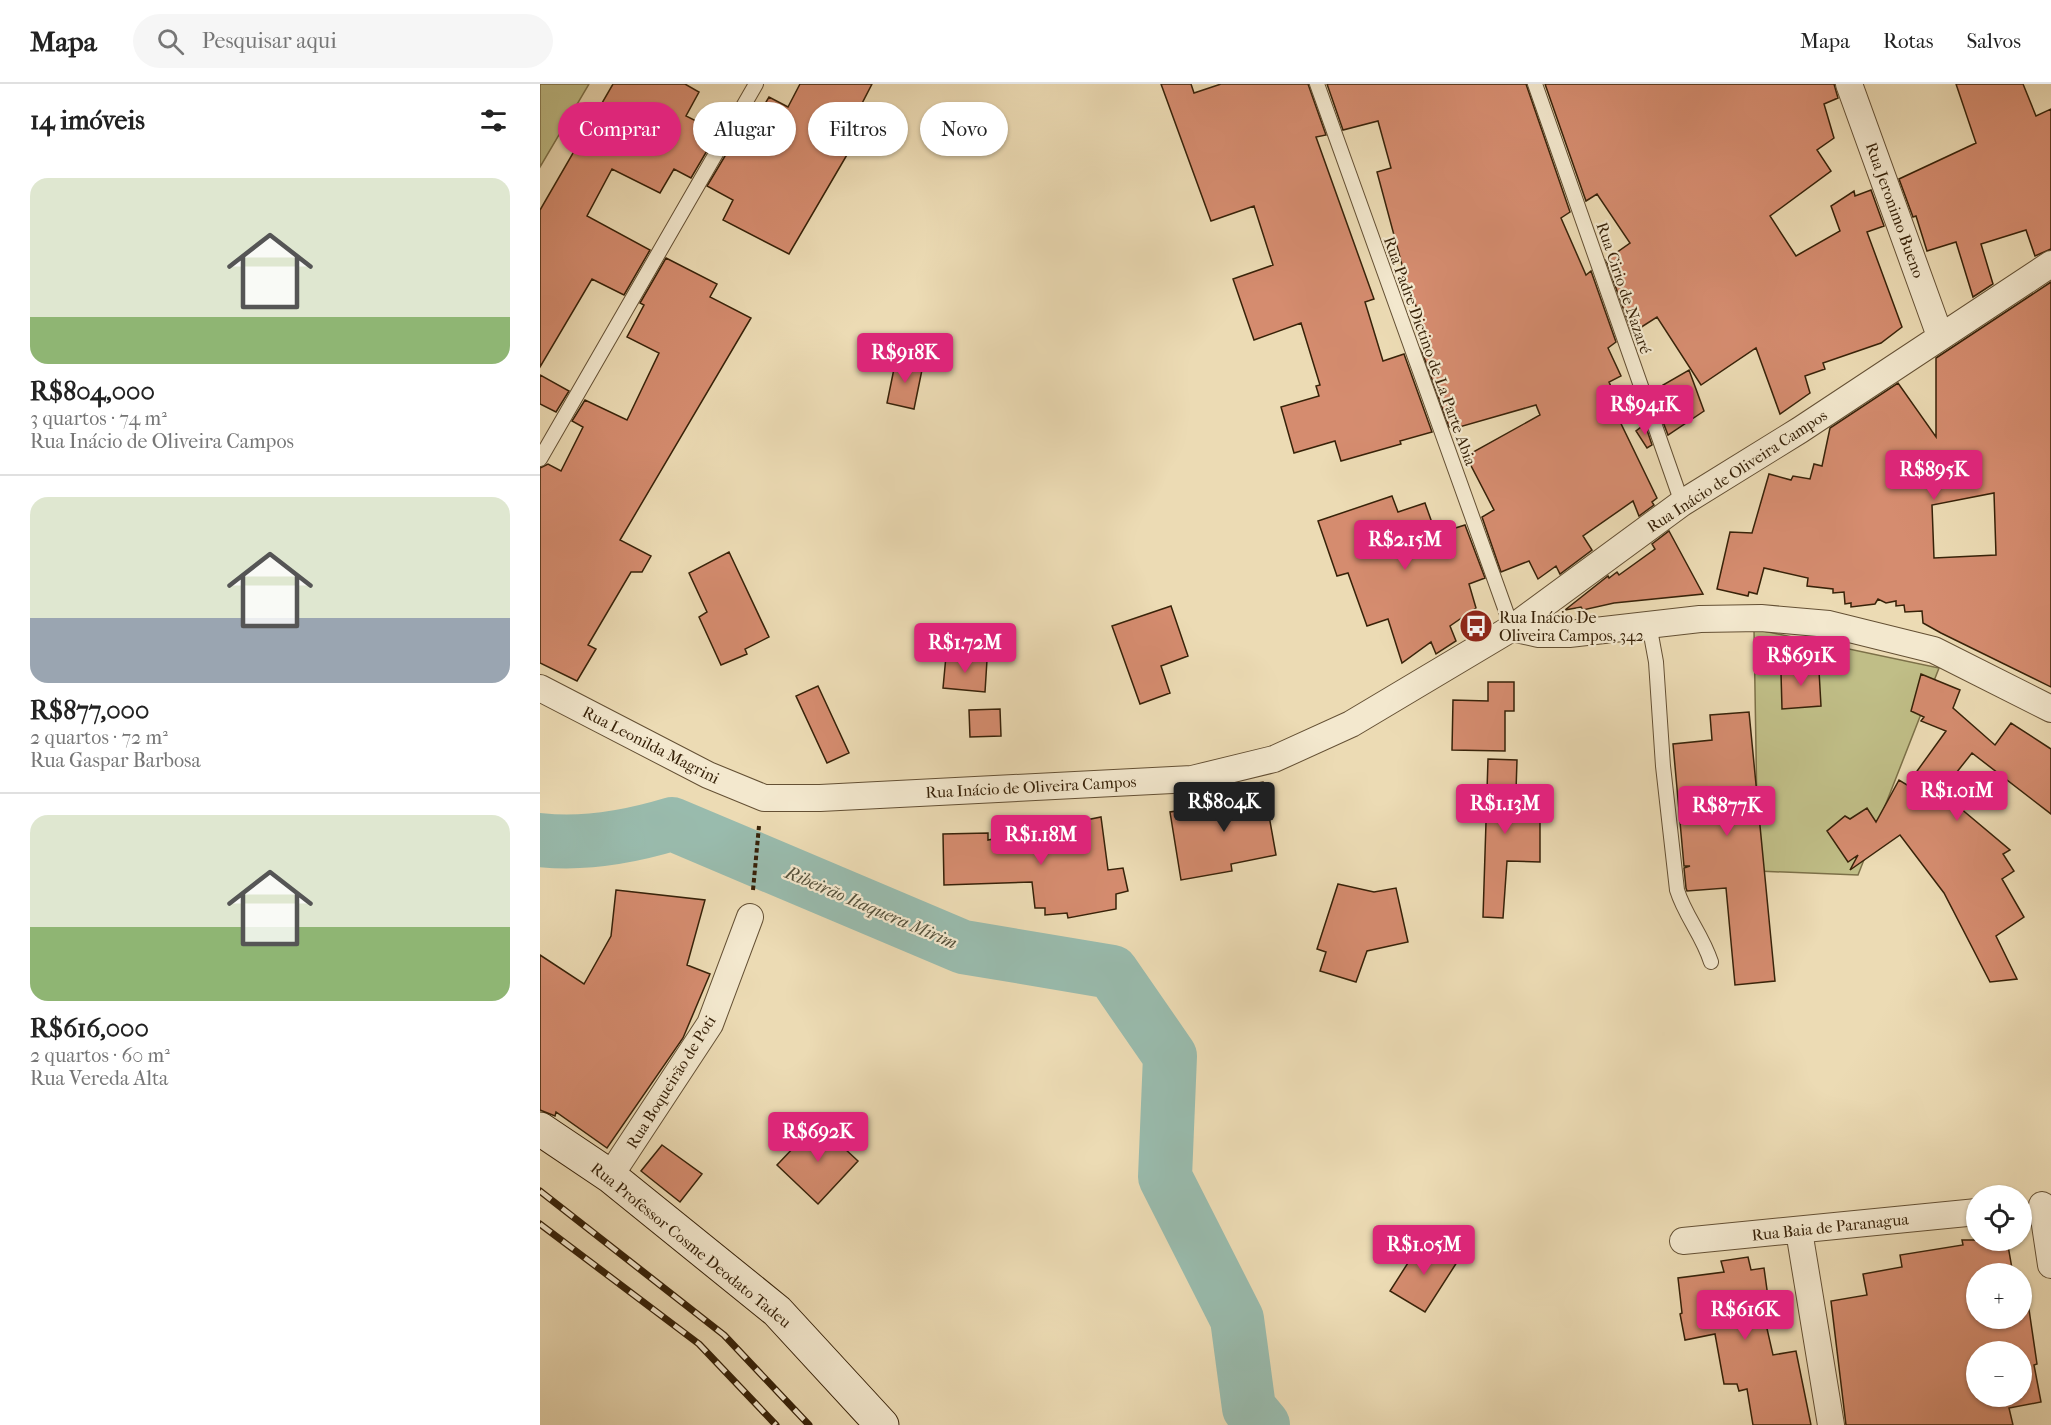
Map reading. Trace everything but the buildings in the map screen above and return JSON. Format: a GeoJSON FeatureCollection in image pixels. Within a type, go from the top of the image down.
{"type":"FeatureCollection","features":[{"type":"Feature","properties":{"kind":"main road","name":"Rua Professor Cosme Deodato Tadeu"},"geometry":{"type":"LineString","coordinates":[[540,1129],[610,1176],[777,1311],[882,1425]]}},
{"type":"Feature","properties":{"kind":"street","name":"Rua Jeronimo Bueno"},"geometry":{"type":"LineString","coordinates":[[1849,84],[1940,336]]}},
{"type":"Feature","properties":{"kind":"street","name":"Rua Inácio de Oliveira Campos"},"geometry":{"type":"LineString","coordinates":[[762,810],[820,798],[1192,779],[1274,759],[1351,724],[1512,628],[1682,503],[1800,430],[2051,264]]}},
{"type":"Feature","properties":{"kind":"street"},"geometry":{"type":"LineString","coordinates":[[1512,628],[1539,634],[1569,634],[1700,619],[1761,618],[1829,624],[1934,650],[2051,709]]}},
{"type":"Feature","properties":{"kind":"street","name":"Rua Leonilda Magrini"},"geometry":{"type":"LineString","coordinates":[[540,688],[708,775],[762,810]]}},
{"type":"Feature","properties":{"kind":"street","name":"Rua Boqueirão de Poti"},"geometry":{"type":"LineString","coordinates":[[610,1176],[710,1024],[750,917]]}},
{"type":"Feature","properties":{"kind":"street"},"geometry":{"type":"LineString","coordinates":[[2038,1206],[2051,1265]]}},
{"type":"Feature","properties":{"kind":"street","name":"Rua Baia de Paranagua"},"geometry":{"type":"LineString","coordinates":[[1683,1241],[1966,1213]]}},
{"type":"Feature","properties":{"kind":"street"},"geometry":{"type":"LineString","coordinates":[[1799,1231],[1831,1425]]}},
{"type":"Feature","properties":{"kind":"lane"},"geometry":{"type":"LineString","coordinates":[[540,459],[756,84]]}},
{"type":"Feature","properties":{"kind":"lane","name":"Rua Padre Dictino de La Parte Abia"},"geometry":{"type":"LineString","coordinates":[[1317,84],[1512,628]]}},
{"type":"Feature","properties":{"kind":"lane","name":"Rua Cirio de Nazaré"},"geometry":{"type":"LineString","coordinates":[[1535,84],[1682,503]]}},
{"type":"Feature","properties":{"kind":"lane"},"geometry":{"type":"LineString","coordinates":[[1648,624],[1656,662],[1677,890],[1682,906],[1704,940],[1711,962]]}},
{"type":"Feature","properties":{"kind":"path"},"geometry":{"type":"LineString","coordinates":[[753,891],[762,810]]}},
{"type":"Feature","properties":{"kind":"shaded area"},"geometry":{"type":"Polygon","coordinates":[[[540,84],[589,84],[578,102],[558,102],[558,137],[540,167],[540,84]]]}},
{"type":"Feature","properties":{"kind":"shaded area"},"geometry":{"type":"Polygon","coordinates":[[[1754,629],[1939,668],[1858,875],[1758,871],[1754,629]]]}},
{"type":"Feature","properties":{"kind":"waterway","name":"Ribeirão Itaquera Mirim"},"geometry":{"type":"LineString","coordinates":[[540,840],[607,839],[672,824],[963,947],[1112,972],[1170,1056],[1165,1177],[1237,1319],[1249,1408],[1263,1425]]}},
{"type":"Feature","properties":{"kind":"railway"},"geometry":{"type":"LineString","coordinates":[[540,1191],[724,1335],[809,1425]]}},
{"type":"Feature","properties":{"kind":"railway"},"geometry":{"type":"LineString","coordinates":[[540,1224],[699,1344],[776,1425]]}},
{"type":"Feature","properties":{"kind":"place","name":"Rua Inácio De Oliveira Campos, 342"},"geometry":{"type":"Point","coordinates":[1476,626]}}]}
